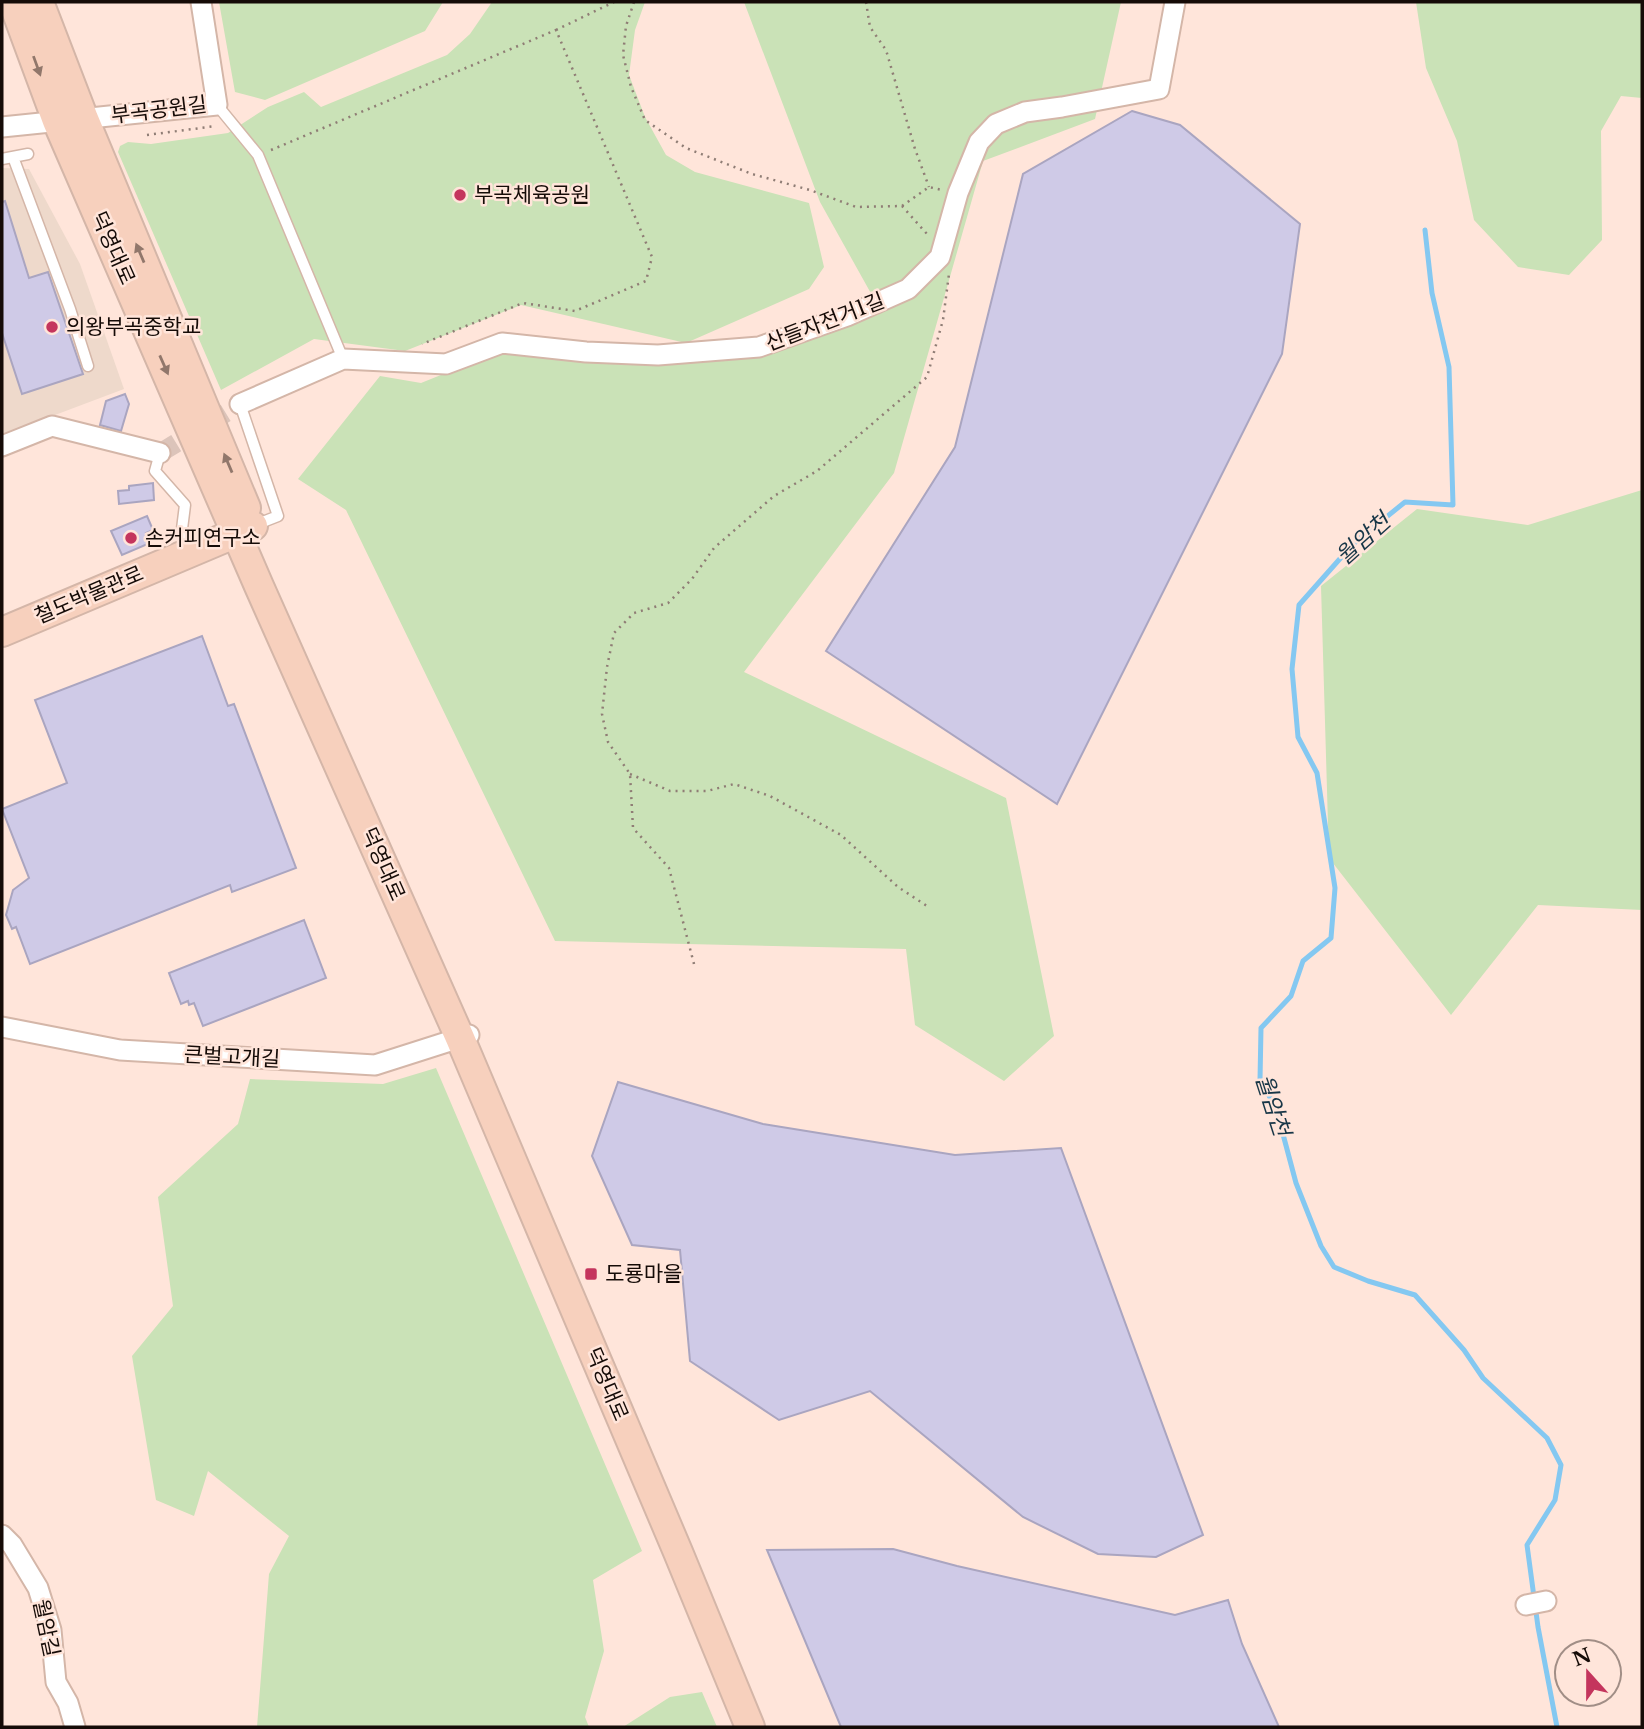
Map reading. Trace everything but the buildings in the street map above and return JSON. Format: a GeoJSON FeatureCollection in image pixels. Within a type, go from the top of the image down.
{"type":"FeatureCollection","features":[{"type":"Feature","properties":{"kind":"street","name":"덕영대로"},"geometry":{"type":"LineString","coordinates":[[13,2],[71,120],[245,530],[686,1529],[768,1727]]}},
{"type":"Feature","properties":{"kind":"street","name":"덕영대로"},"geometry":{"type":"LineString","coordinates":[[39,2],[71,120]]}},
{"type":"Feature","properties":{"kind":"street","name":"부곡공원길"},"geometry":{"type":"LineString","coordinates":[[2,127],[71,120],[223,112],[201,2]]}},
{"type":"Feature","properties":{"kind":"street","name":"산들자전거1길"},"geometry":{"type":"LineString","coordinates":[[343,359],[446,363],[502,344],[658,355],[759,347],[847,316],[908,289],[940,257],[958,193],[979,142],[996,124],[1025,112],[1159,89],[1175,2]]}},
{"type":"Feature","properties":{"kind":"street"},"geometry":{"type":"LineString","coordinates":[[240,404],[343,359]]}},
{"type":"Feature","properties":{"kind":"street"},"geometry":{"type":"LineString","coordinates":[[2,446],[52,426],[160,453]]}},
{"type":"Feature","properties":{"kind":"street","name":"철도박물관로"},"geometry":{"type":"LineString","coordinates":[[2,632],[245,530]]}},
{"type":"Feature","properties":{"kind":"street","name":"큰벌고개길"},"geometry":{"type":"LineString","coordinates":[[2,1027],[120,1050],[375,1065],[467,1036]]}},
{"type":"Feature","properties":{"kind":"street","name":"덕영대로"},"geometry":{"type":"LineString","coordinates":[[467,1036],[750,1727]]}},
{"type":"Feature","properties":{"kind":"street","name":"월암길"},"geometry":{"type":"LineString","coordinates":[[2,1535],[12,1545],[38,1588],[51,1630],[56,1682],[68,1703],[75,1727]]}},
{"type":"Feature","properties":{"kind":"street"},"geometry":{"type":"LineString","coordinates":[[1526,1605],[1546,1601]]}},
{"type":"Feature","properties":{"kind":"lane"},"geometry":{"type":"LineString","coordinates":[[223,112],[258,155],[343,359]]}},
{"type":"Feature","properties":{"kind":"lane"},"geometry":{"type":"LineString","coordinates":[[28,154],[7,158],[70,309],[88,366]]}},
{"type":"Feature","properties":{"kind":"lane"},"geometry":{"type":"LineString","coordinates":[[240,404],[278,516],[245,530]]}},
{"type":"Feature","properties":{"kind":"lane"},"geometry":{"type":"LineString","coordinates":[[160,453],[155,471],[185,505],[182,529],[193,552]]}},
{"type":"Feature","properties":{"kind":"path"},"geometry":{"type":"LineString","coordinates":[[258,155],[556,30],[614,2]]}},
{"type":"Feature","properties":{"kind":"path"},"geometry":{"type":"LineString","coordinates":[[634,2],[626,26],[623,55],[631,88],[645,120],[686,148],[752,174],[810,190],[856,207],[902,206],[929,187],[958,193]]}},
{"type":"Feature","properties":{"kind":"path"},"geometry":{"type":"LineString","coordinates":[[866,2],[870,27],[886,50],[929,187]]}},
{"type":"Feature","properties":{"kind":"path"},"geometry":{"type":"LineString","coordinates":[[411,348],[523,303],[575,311],[646,281],[652,257],[556,30]]}},
{"type":"Feature","properties":{"kind":"path"},"geometry":{"type":"LineString","coordinates":[[147,135],[212,128],[223,112]]}},
{"type":"Feature","properties":{"kind":"path"},"geometry":{"type":"LineString","coordinates":[[902,206],[925,233],[946,239]]}},
{"type":"Feature","properties":{"kind":"path"},"geometry":{"type":"LineString","coordinates":[[694,964],[669,868],[633,828],[630,774],[608,742],[602,715],[614,633],[634,613],[668,603],[692,579],[714,548],[774,496],[817,471],[927,377],[943,320],[950,272]]}},
{"type":"Feature","properties":{"kind":"path"},"geometry":{"type":"LineString","coordinates":[[630,774],[670,791],[707,792],[734,784],[770,796],[841,835],[898,887],[930,908]]}},
{"type":"Feature","properties":{"kind":"shaded area","name":"의왕부곡중학교"},"geometry":{"type":"Polygon","coordinates":[[[2,168],[29,169],[80,264],[124,389],[2,435],[2,168]]]}},
{"type":"Feature","properties":{"kind":"green space"},"geometry":{"type":"Polygon","coordinates":[[[219,2],[443,2],[425,31],[265,100],[235,92],[219,2]]]}},
{"type":"Feature","properties":{"kind":"green space","name":"부곡체육공원"},"geometry":{"type":"Polygon","coordinates":[[[492,2],[645,2],[635,30],[629,75],[645,117],[666,155],[695,172],[809,203],[824,267],[809,289],[686,343],[521,305],[405,351],[314,339],[221,390],[118,152],[120,146],[128,142],[151,144],[228,133],[268,107],[304,92],[321,107],[447,55],[470,34],[492,2]]]}},
{"type":"Feature","properties":{"kind":"green space"},"geometry":{"type":"Polygon","coordinates":[[[744,2],[1121,2],[1095,119],[983,161],[894,473],[744,672],[1006,798],[1054,1036],[1004,1081],[915,1025],[906,949],[555,941],[346,510],[298,479],[380,376],[421,383],[503,350],[652,364],[768,355],[873,297],[820,202],[744,2]]]}},
{"type":"Feature","properties":{"kind":"green space"},"geometry":{"type":"Polygon","coordinates":[[[1416,2],[1642,2],[1642,98],[1621,96],[1601,131],[1602,240],[1569,275],[1518,267],[1474,220],[1457,141],[1426,68],[1416,2]]]}},
{"type":"Feature","properties":{"kind":"green space"},"geometry":{"type":"Polygon","coordinates":[[[1642,490],[1642,910],[1538,905],[1451,1015],[1329,858],[1321,586],[1417,509],[1528,525],[1642,490]]]}},
{"type":"Feature","properties":{"kind":"green space"},"geometry":{"type":"Polygon","coordinates":[[[436,1068],[642,1551],[593,1580],[604,1651],[585,1717],[589,1727],[257,1727],[269,1574],[289,1536],[208,1471],[194,1516],[156,1500],[132,1356],[173,1306],[158,1197],[238,1124],[250,1079],[383,1084],[436,1068]]]}},
{"type":"Feature","properties":{"kind":"green space"},"geometry":{"type":"Polygon","coordinates":[[[702,1692],[717,1727],[623,1727],[670,1697],[702,1692]]]}},
{"type":"Feature","properties":{"kind":"waterway","name":"월암천"},"geometry":{"type":"LineString","coordinates":[[1425,230],[1432,293],[1449,367],[1453,505],[1405,502],[1353,544],[1299,605],[1292,669],[1298,737],[1317,773],[1335,888],[1331,938],[1303,961],[1291,996],[1261,1028],[1260,1080],[1276,1108],[1296,1183],[1321,1246],[1334,1267],[1368,1281],[1415,1295],[1464,1350],[1483,1378],[1547,1438],[1561,1465],[1555,1500],[1527,1545],[1538,1627],[1557,1727]]}},
{"type":"Feature","properties":{"kind":"tunnel"},"geometry":{"type":"LineString","coordinates":[[160,453],[240,404]]}},
{"type":"Feature","properties":{"kind":"place","name":"부곡체육공원"},"geometry":{"type":"Point","coordinates":[460,195]}},
{"type":"Feature","properties":{"kind":"place","name":"의왕부곡중학교"},"geometry":{"type":"Point","coordinates":[52,327]}},
{"type":"Feature","properties":{"kind":"place","name":"손커피연구소"},"geometry":{"type":"Point","coordinates":[131,538]}},
{"type":"Feature","properties":{"kind":"place","name":"도룡마을"},"geometry":{"type":"Point","coordinates":[591,1274]}}]}
